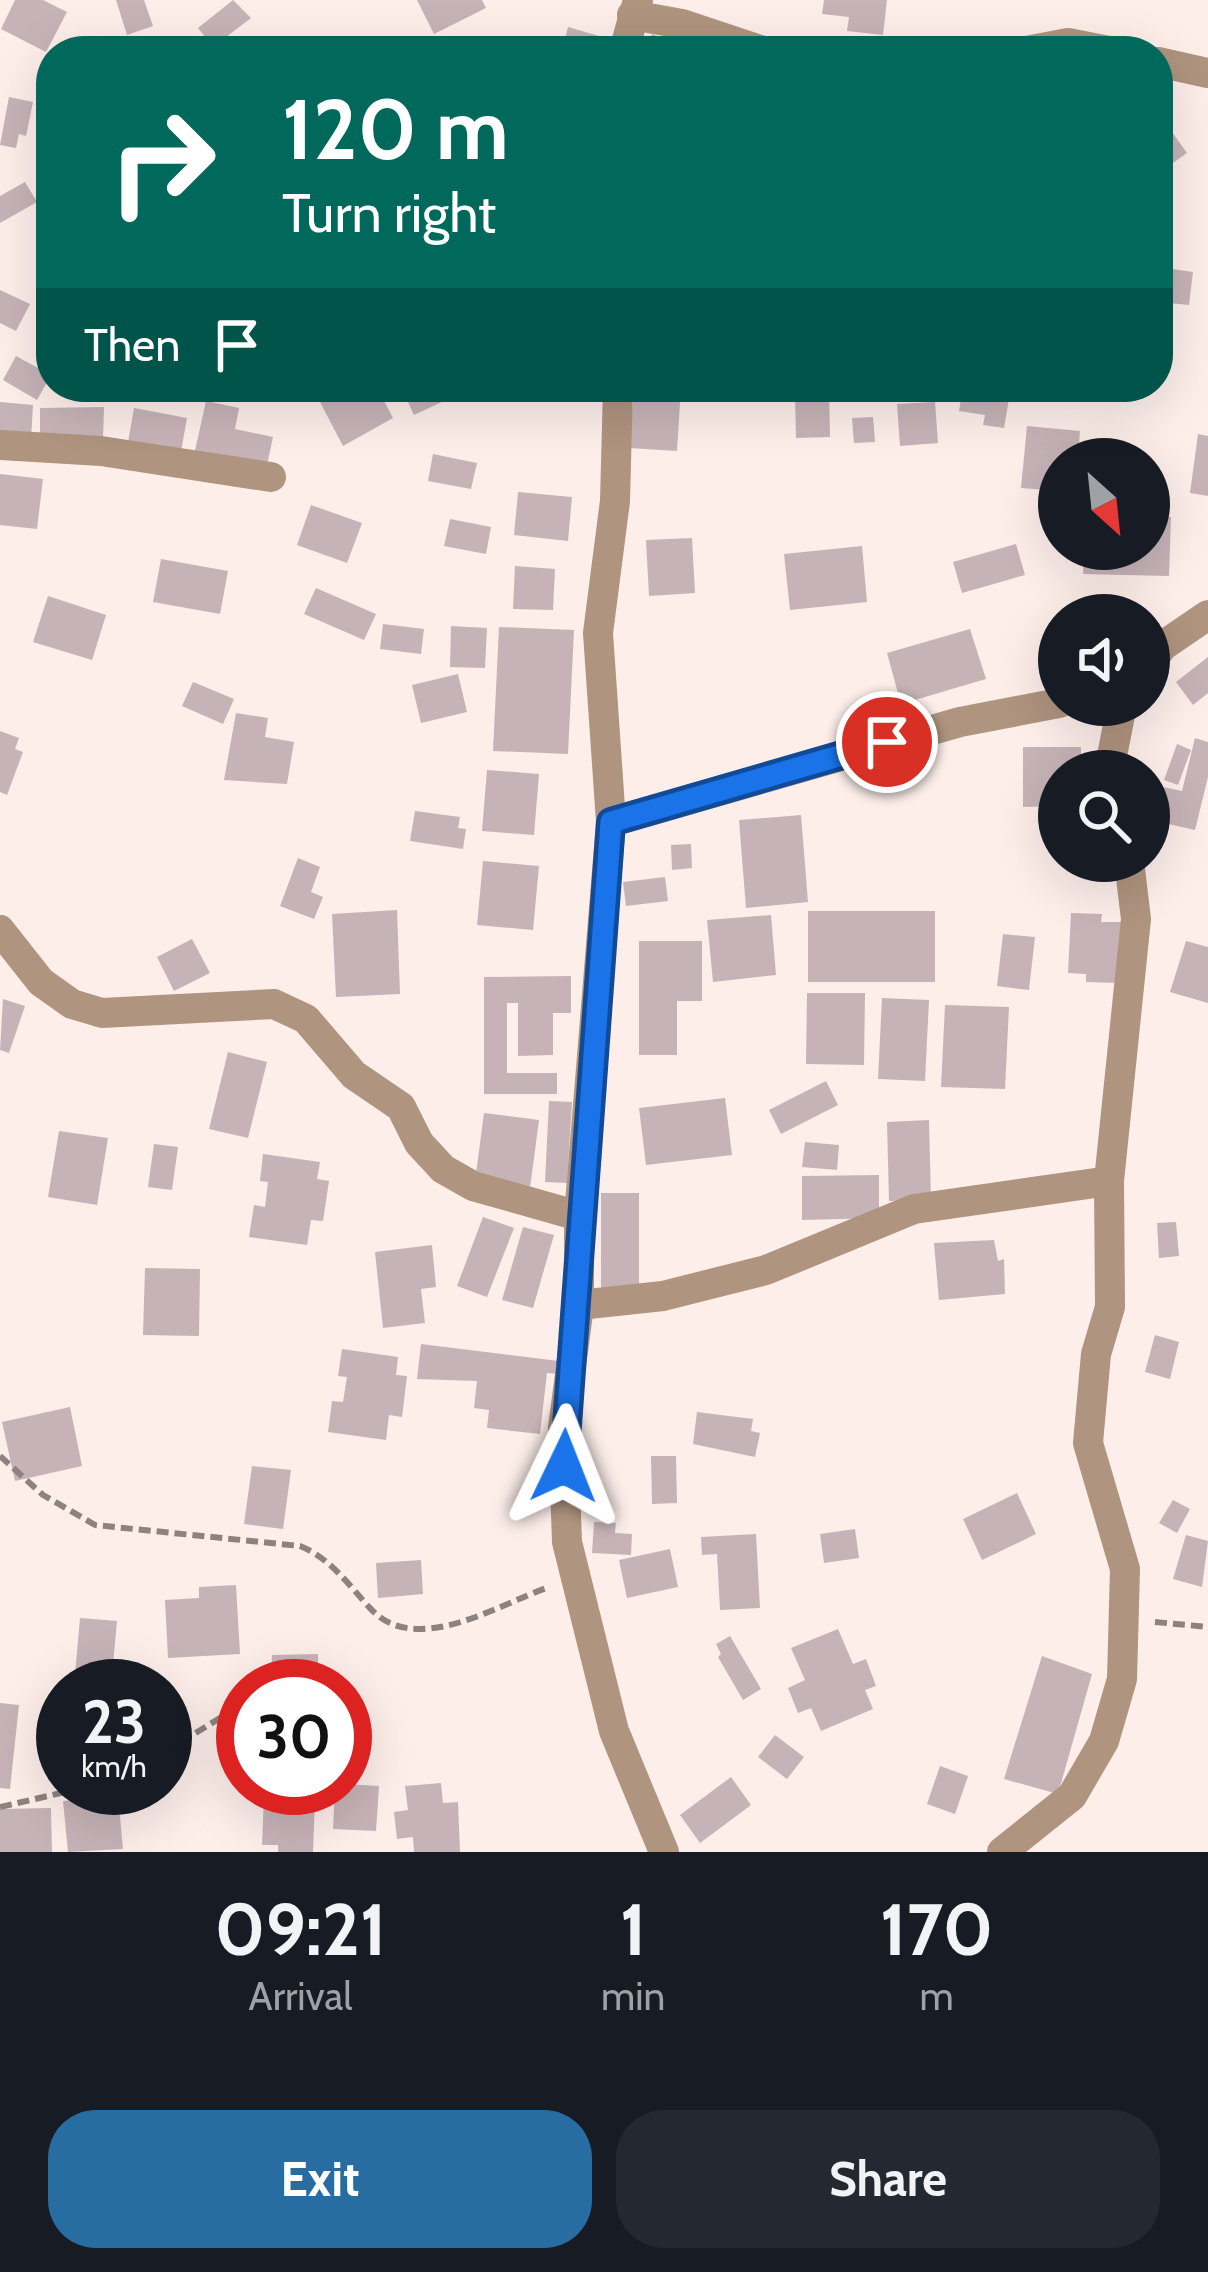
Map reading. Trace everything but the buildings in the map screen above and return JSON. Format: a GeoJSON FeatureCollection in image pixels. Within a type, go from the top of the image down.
{"type":"FeatureCollection","features":[{"type":"Feature","properties":{"kind":"street"},"geometry":{"type":"LineString","coordinates":[[635,8],[718,36]]}},
{"type":"Feature","properties":{"kind":"street"},"geometry":{"type":"LineString","coordinates":[[1173,66],[1208,74]]}},
{"type":"Feature","properties":{"kind":"street"},"geometry":{"type":"LineString","coordinates":[[618,402],[615,501],[598,633],[611,822],[579,1216],[579,1304],[563,1428],[567,1541],[614,1731],[664,1852]]}},
{"type":"Feature","properties":{"kind":"street"},"geometry":{"type":"LineString","coordinates":[[0,445],[101,451],[271,477]]}},
{"type":"Feature","properties":{"kind":"street"},"geometry":{"type":"LineString","coordinates":[[1170,641],[1208,615]]}},
{"type":"Feature","properties":{"kind":"street"},"geometry":{"type":"LineString","coordinates":[[611,822],[938,728],[1038,707]]}},
{"type":"Feature","properties":{"kind":"street"},"geometry":{"type":"LineString","coordinates":[[1002,1852],[1072,1796],[1104,1742],[1122,1679],[1125,1569],[1088,1443],[1096,1354],[1110,1307],[1108,1181],[1136,919],[1132,882]]}},
{"type":"Feature","properties":{"kind":"street"},"geometry":{"type":"LineString","coordinates":[[0,930],[41,982],[72,1004],[102,1013],[274,1004],[306,1019],[354,1075],[401,1107],[418,1143],[443,1168],[473,1186],[579,1216]]}},
{"type":"Feature","properties":{"kind":"street"},"geometry":{"type":"LineString","coordinates":[[579,1304],[663,1296],[766,1270],[914,1209],[1108,1181]]}},
{"type":"Feature","properties":{"kind":"path"},"geometry":{"type":"LineString","coordinates":[[0,1456],[43,1496],[95,1525],[301,1546],[319,1553],[377,1617],[410,1631],[445,1629],[576,1578]]}},
{"type":"Feature","properties":{"kind":"path"},"geometry":{"type":"LineString","coordinates":[[1127,1620],[1208,1628]]}},
{"type":"Feature","properties":{"kind":"path"},"geometry":{"type":"LineString","coordinates":[[0,1807],[36,1799]]}},
{"type":"Feature","properties":{"kind":"route"},"geometry":{"type":"LineString","coordinates":[[564,1466],[563,1428],[579,1304],[579,1216],[611,822],[887,742]]}}]}
